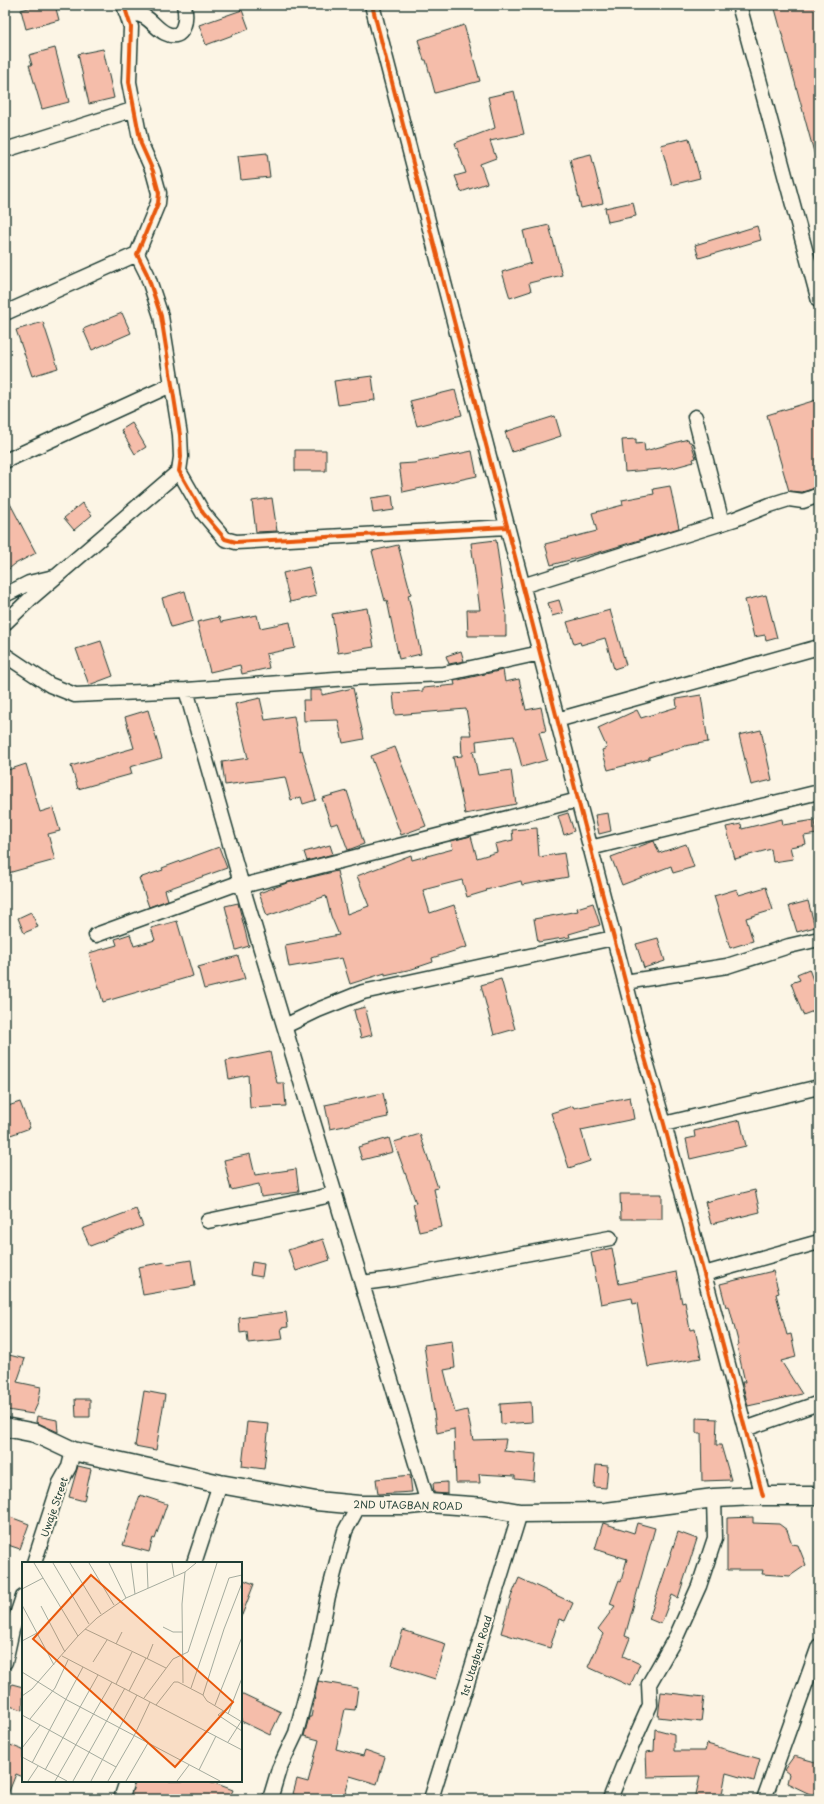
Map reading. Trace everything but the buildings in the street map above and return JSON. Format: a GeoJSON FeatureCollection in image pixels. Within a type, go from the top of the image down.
{"type":"FeatureCollection","features":[{"type":"Feature","properties":{"kind":"street"},"geometry":{"type":"LineString","coordinates":[[125,9],[144,16],[165,33],[174,35],[180,32],[185,24],[186,15],[184,5]]}},
{"type":"Feature","properties":{"kind":"street"},"geometry":{"type":"LineString","coordinates":[[372,5],[625,982],[763,1496]]}},
{"type":"Feature","properties":{"kind":"street"},"geometry":{"type":"LineString","coordinates":[[739,5],[819,301]]}},
{"type":"Feature","properties":{"kind":"street"},"geometry":{"type":"LineString","coordinates":[[5,313],[137,254],[158,203],[159,193],[153,171],[141,144],[135,109],[128,82],[131,27],[125,9]]}},
{"type":"Feature","properties":{"kind":"street"},"geometry":{"type":"LineString","coordinates":[[5,150],[135,109]]}},
{"type":"Feature","properties":{"kind":"street"},"geometry":{"type":"LineString","coordinates":[[137,254],[147,274],[160,316],[180,435],[181,457],[179,471],[203,513],[225,538],[236,542],[507,527]]}},
{"type":"Feature","properties":{"kind":"street"},"geometry":{"type":"LineString","coordinates":[[5,460],[172,385]]}},
{"type":"Feature","properties":{"kind":"street"},"geometry":{"type":"LineString","coordinates":[[695,416],[722,523]]}},
{"type":"Feature","properties":{"kind":"street"},"geometry":{"type":"LineString","coordinates":[[5,622],[56,576],[179,471]]}},
{"type":"Feature","properties":{"kind":"street"},"geometry":{"type":"LineString","coordinates":[[522,586],[722,523],[789,499],[803,501],[819,495]]}},
{"type":"Feature","properties":{"kind":"street"},"geometry":{"type":"LineString","coordinates":[[5,595],[29,583],[56,576]]}},
{"type":"Feature","properties":{"kind":"street"},"geometry":{"type":"LineString","coordinates":[[557,720],[819,646]]}},
{"type":"Feature","properties":{"kind":"street"},"geometry":{"type":"LineString","coordinates":[[5,656],[50,685],[75,696],[186,690],[349,678],[444,674],[540,653]]}},
{"type":"Feature","properties":{"kind":"street"},"geometry":{"type":"LineString","coordinates":[[186,690],[241,884],[428,1503]]}},
{"type":"Feature","properties":{"kind":"street"},"geometry":{"type":"LineString","coordinates":[[590,848],[819,792]]}},
{"type":"Feature","properties":{"kind":"street"},"geometry":{"type":"LineString","coordinates":[[96,935],[241,884],[578,800]]}},
{"type":"Feature","properties":{"kind":"street"},"geometry":{"type":"LineString","coordinates":[[285,1026],[318,1010],[363,992],[614,938]]}},
{"type":"Feature","properties":{"kind":"street"},"geometry":{"type":"LineString","coordinates":[[625,982],[727,966],[790,946],[819,939]]}},
{"type":"Feature","properties":{"kind":"street"},"geometry":{"type":"LineString","coordinates":[[664,1124],[819,1087]]}},
{"type":"Feature","properties":{"kind":"street"},"geometry":{"type":"LineString","coordinates":[[208,1221],[335,1193]]}},
{"type":"Feature","properties":{"kind":"street"},"geometry":{"type":"LineString","coordinates":[[362,1283],[393,1279],[610,1238]]}},
{"type":"Feature","properties":{"kind":"street"},"geometry":{"type":"LineString","coordinates":[[704,1274],[819,1242]]}},
{"type":"Feature","properties":{"kind":"street"},"geometry":{"type":"LineString","coordinates":[[745,1429],[819,1403]]}},
{"type":"Feature","properties":{"kind":"street","name":"2ND UTAGBAN ROAD"},"geometry":{"type":"LineString","coordinates":[[5,1427],[35,1433],[73,1451],[220,1484],[316,1501],[359,1505],[409,1505],[428,1503],[485,1506],[520,1513],[606,1512],[714,1498],[819,1496]]}},
{"type":"Feature","properties":{"kind":"street","name":"Uwaje Street"},"geometry":{"type":"LineString","coordinates":[[34,1562],[60,1483],[69,1467],[73,1451]]}},
{"type":"Feature","properties":{"kind":"street"},"geometry":{"type":"LineString","coordinates":[[194,1562],[220,1484]]}},
{"type":"Feature","properties":{"kind":"street"},"geometry":{"type":"LineString","coordinates":[[610,1799],[650,1705],[649,1684],[677,1635],[699,1586],[715,1538],[714,1498]]}},
{"type":"Feature","properties":{"kind":"street"},"geometry":{"type":"LineString","coordinates":[[270,1799],[279,1769],[296,1733],[315,1661],[328,1596],[345,1531],[359,1505]]}},
{"type":"Feature","properties":{"kind":"street","name":"1st Utagban Road"},"geometry":{"type":"LineString","coordinates":[[431,1799],[520,1513]]}},
{"type":"Feature","properties":{"kind":"street"},"geometry":{"type":"LineString","coordinates":[[5,1662],[12,1630],[22,1600]]}},
{"type":"Feature","properties":{"kind":"street"},"geometry":{"type":"LineString","coordinates":[[764,1799],[819,1646]]}},
{"type":"Feature","properties":{"kind":"street"},"geometry":{"type":"LineString","coordinates":[[121,1799],[127,1782]]}},
{"type":"Feature","properties":{"kind":"cycle path"},"geometry":{"type":"LineString","coordinates":[[124,5],[131,27],[129,82],[141,144],[153,171],[159,193],[158,203],[137,254],[147,274],[161,316],[180,435],[181,457],[179,471],[203,513],[225,539],[236,542],[507,527]]}},
{"type":"Feature","properties":{"kind":"cycle path"},"geometry":{"type":"LineString","coordinates":[[372,5],[645,1058],[763,1496]]}}]}
